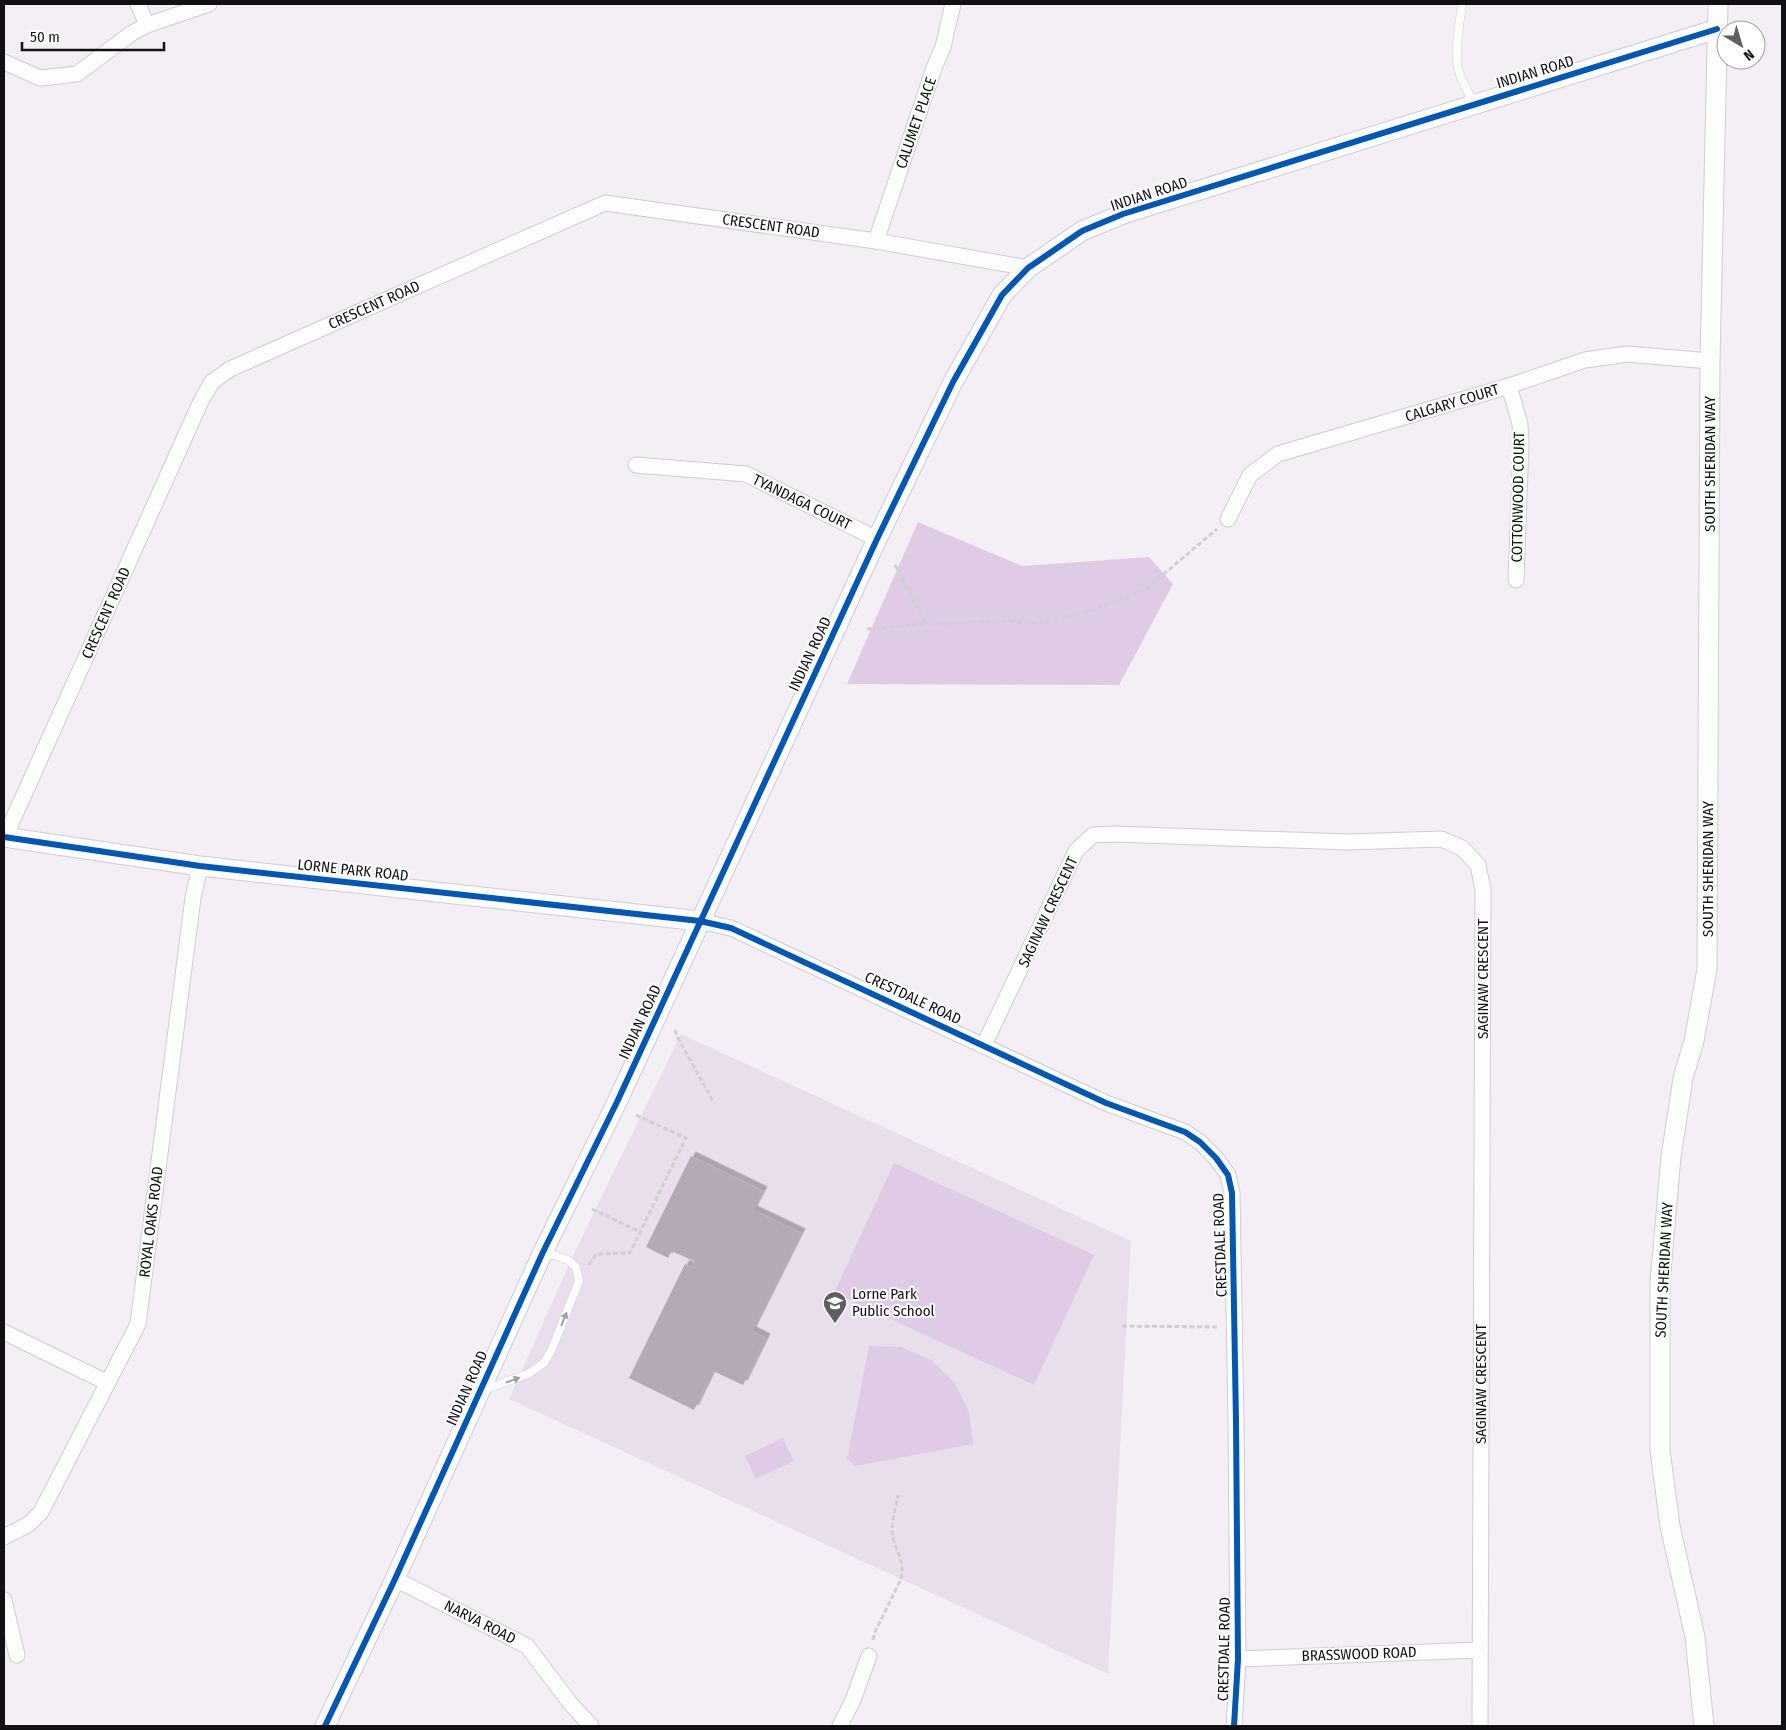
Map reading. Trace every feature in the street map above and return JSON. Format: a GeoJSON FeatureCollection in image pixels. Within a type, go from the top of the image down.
{"type":"FeatureCollection","features":[{"type":"Feature","properties":{"kind":"street"},"geometry":{"type":"LineString","coordinates":[[138,4],[147,25]]}},
{"type":"Feature","properties":{"kind":"street"},"geometry":{"type":"LineString","coordinates":[[4,62],[40,78],[77,74],[147,25],[209,4]]}},
{"type":"Feature","properties":{"kind":"street","name":"CALUMET PLACE"},"geometry":{"type":"LineString","coordinates":[[876,241],[934,68],[943,47],[953,4]]}},
{"type":"Feature","properties":{"kind":"street","name":"SOUTH SHERIDAN WAY"},"geometry":{"type":"LineString","coordinates":[[1717,20],[1718,4]]}},
{"type":"Feature","properties":{"kind":"street","name":"INDIAN ROAD"},"geometry":{"type":"LineString","coordinates":[[325,1726],[395,1579],[542,1252],[617,1102],[877,539],[953,382],[1002,295],[1028,268],[1082,231],[1123,214],[1716,29]]}},
{"type":"Feature","properties":{"kind":"street","name":"SOUTH SHERIDAN WAY"},"geometry":{"type":"LineString","coordinates":[[1704,1726],[1695,1637],[1670,1526],[1660,1450],[1660,1283],[1671,1157],[1683,1078],[1694,1041],[1707,969],[1710,360],[1716,70]]}},
{"type":"Feature","properties":{"kind":"street","name":"CRESCENT ROAD"},"geometry":{"type":"LineString","coordinates":[[5,837],[201,401],[212,382],[230,369],[605,203],[876,241],[1028,268]]}},
{"type":"Feature","properties":{"kind":"street","name":"CALGARY COURT"},"geometry":{"type":"LineString","coordinates":[[1228,519],[1250,475],[1278,454],[1509,386],[1585,360],[1627,354],[1710,360]]}},
{"type":"Feature","properties":{"kind":"street","name":"COTTONWOOD COURT"},"geometry":{"type":"LineString","coordinates":[[1509,386],[1520,424],[1521,444],[1516,580]]}},
{"type":"Feature","properties":{"kind":"street","name":"TYANDAGA COURT"},"geometry":{"type":"LineString","coordinates":[[636,465],[746,474],[877,539]]}},
{"type":"Feature","properties":{"kind":"street","name":"SAGINAW CRESCENT"},"geometry":{"type":"LineString","coordinates":[[984,1045],[1076,851],[1093,835],[1113,834],[1348,842],[1441,839],[1462,848],[1478,864],[1483,889],[1480,1726]]}},
{"type":"Feature","properties":{"kind":"street","name":"LORNE PARK ROAD"},"geometry":{"type":"LineString","coordinates":[[5,837],[200,866],[700,921]]}},
{"type":"Feature","properties":{"kind":"street","name":"ROYAL OAKS ROAD"},"geometry":{"type":"LineString","coordinates":[[4,1537],[29,1524],[41,1512],[138,1324],[193,898],[200,866]]}},
{"type":"Feature","properties":{"kind":"street","name":"CRESTDALE ROAD"},"geometry":{"type":"LineString","coordinates":[[700,921],[731,928],[1106,1103],[1185,1132],[1200,1142],[1216,1158],[1228,1174],[1232,1193],[1235,1327],[1238,1658],[1234,1726]]}},
{"type":"Feature","properties":{"kind":"street"},"geometry":{"type":"LineString","coordinates":[[4,1332],[108,1383]]}},
{"type":"Feature","properties":{"kind":"street","name":"NARVA ROAD"},"geometry":{"type":"LineString","coordinates":[[395,1579],[527,1646],[570,1703],[591,1726]]}},
{"type":"Feature","properties":{"kind":"street"},"geometry":{"type":"LineString","coordinates":[[4,1600],[17,1655]]}},
{"type":"Feature","properties":{"kind":"street","name":"BRASSWOOD ROAD"},"geometry":{"type":"LineString","coordinates":[[1238,1658],[1480,1650]]}},
{"type":"Feature","properties":{"kind":"street"},"geometry":{"type":"LineString","coordinates":[[840,1726],[853,1700],[869,1656]]}},
{"type":"Feature","properties":{"kind":"lane"},"geometry":{"type":"LineString","coordinates":[[1462,4],[1457,66],[1463,84],[1475,104]]}},
{"type":"Feature","properties":{"kind":"lane"},"geometry":{"type":"LineString","coordinates":[[480,1391],[528,1374],[544,1364],[552,1349],[579,1281],[576,1267],[568,1260],[542,1252]]}},
{"type":"Feature","properties":{"kind":"path"},"geometry":{"type":"LineString","coordinates":[[867,629],[1000,621],[1046,623],[1093,610],[1145,590],[1228,519]]}},
{"type":"Feature","properties":{"kind":"path"},"geometry":{"type":"LineString","coordinates":[[895,565],[926,624]]}},
{"type":"Feature","properties":{"kind":"path"},"geometry":{"type":"LineString","coordinates":[[675,1030],[714,1103]]}},
{"type":"Feature","properties":{"kind":"path"},"geometry":{"type":"LineString","coordinates":[[579,1281],[596,1254],[630,1253],[686,1138],[636,1115]]}},
{"type":"Feature","properties":{"kind":"path"},"geometry":{"type":"LineString","coordinates":[[592,1209],[640,1232]]}},
{"type":"Feature","properties":{"kind":"path"},"geometry":{"type":"LineString","coordinates":[[1122,1326],[1235,1327]]}},
{"type":"Feature","properties":{"kind":"path"},"geometry":{"type":"LineString","coordinates":[[869,1656],[875,1632],[901,1579],[903,1570],[902,1560],[893,1537],[893,1520],[898,1495]]}},
{"type":"Feature","properties":{"kind":"shaded area"},"geometry":{"type":"Polygon","coordinates":[[[918,522],[1022,566],[1149,557],[1173,584],[1119,685],[847,684],[918,522]]]}},
{"type":"Feature","properties":{"kind":"shaded area","name":"Lorne Park Public School"},"geometry":{"type":"Polygon","coordinates":[[[681,1034],[1131,1241],[1108,1674],[509,1399],[576,1249],[681,1034]]]}},
{"type":"Feature","properties":{"kind":"shaded area"},"geometry":{"type":"Polygon","coordinates":[[[894,1163],[1094,1255],[1034,1385],[834,1293],[894,1163]]]}},
{"type":"Feature","properties":{"kind":"shaded area"},"geometry":{"type":"Polygon","coordinates":[[[869,1346],[901,1347],[931,1360],[955,1383],[969,1412],[973,1444],[855,1466],[847,1459],[869,1346]]]}},
{"type":"Feature","properties":{"kind":"shaded area"},"geometry":{"type":"Polygon","coordinates":[[[783,1438],[794,1461],[756,1479],[745,1456],[783,1438]]]}},
{"type":"Feature","properties":{"kind":"building"},"geometry":{"type":"Polygon","coordinates":[[[691,1156],[763,1191],[753,1210],[801,1233],[752,1331],[766,1338],[743,1385],[713,1371],[694,1410],[629,1378],[685,1264],[691,1267],[694,1261],[671,1251],[668,1258],[646,1247],[691,1156]]]}},
{"type":"Feature","properties":{"kind":"cycle path"},"geometry":{"type":"LineString","coordinates":[[325,1726],[395,1579],[543,1252],[617,1102],[877,539],[953,382],[1002,295],[1028,268],[1082,231],[1123,214],[1716,29]]}},
{"type":"Feature","properties":{"kind":"cycle path"},"geometry":{"type":"LineString","coordinates":[[4,837],[200,866],[700,921],[731,928],[1106,1103],[1185,1132],[1200,1142],[1216,1158],[1228,1175],[1232,1193],[1238,1659],[1234,1726]]}},
{"type":"Feature","properties":{"kind":"place","name":"Lorne Park Public School"},"geometry":{"type":"Point","coordinates":[835,1324]}}]}
